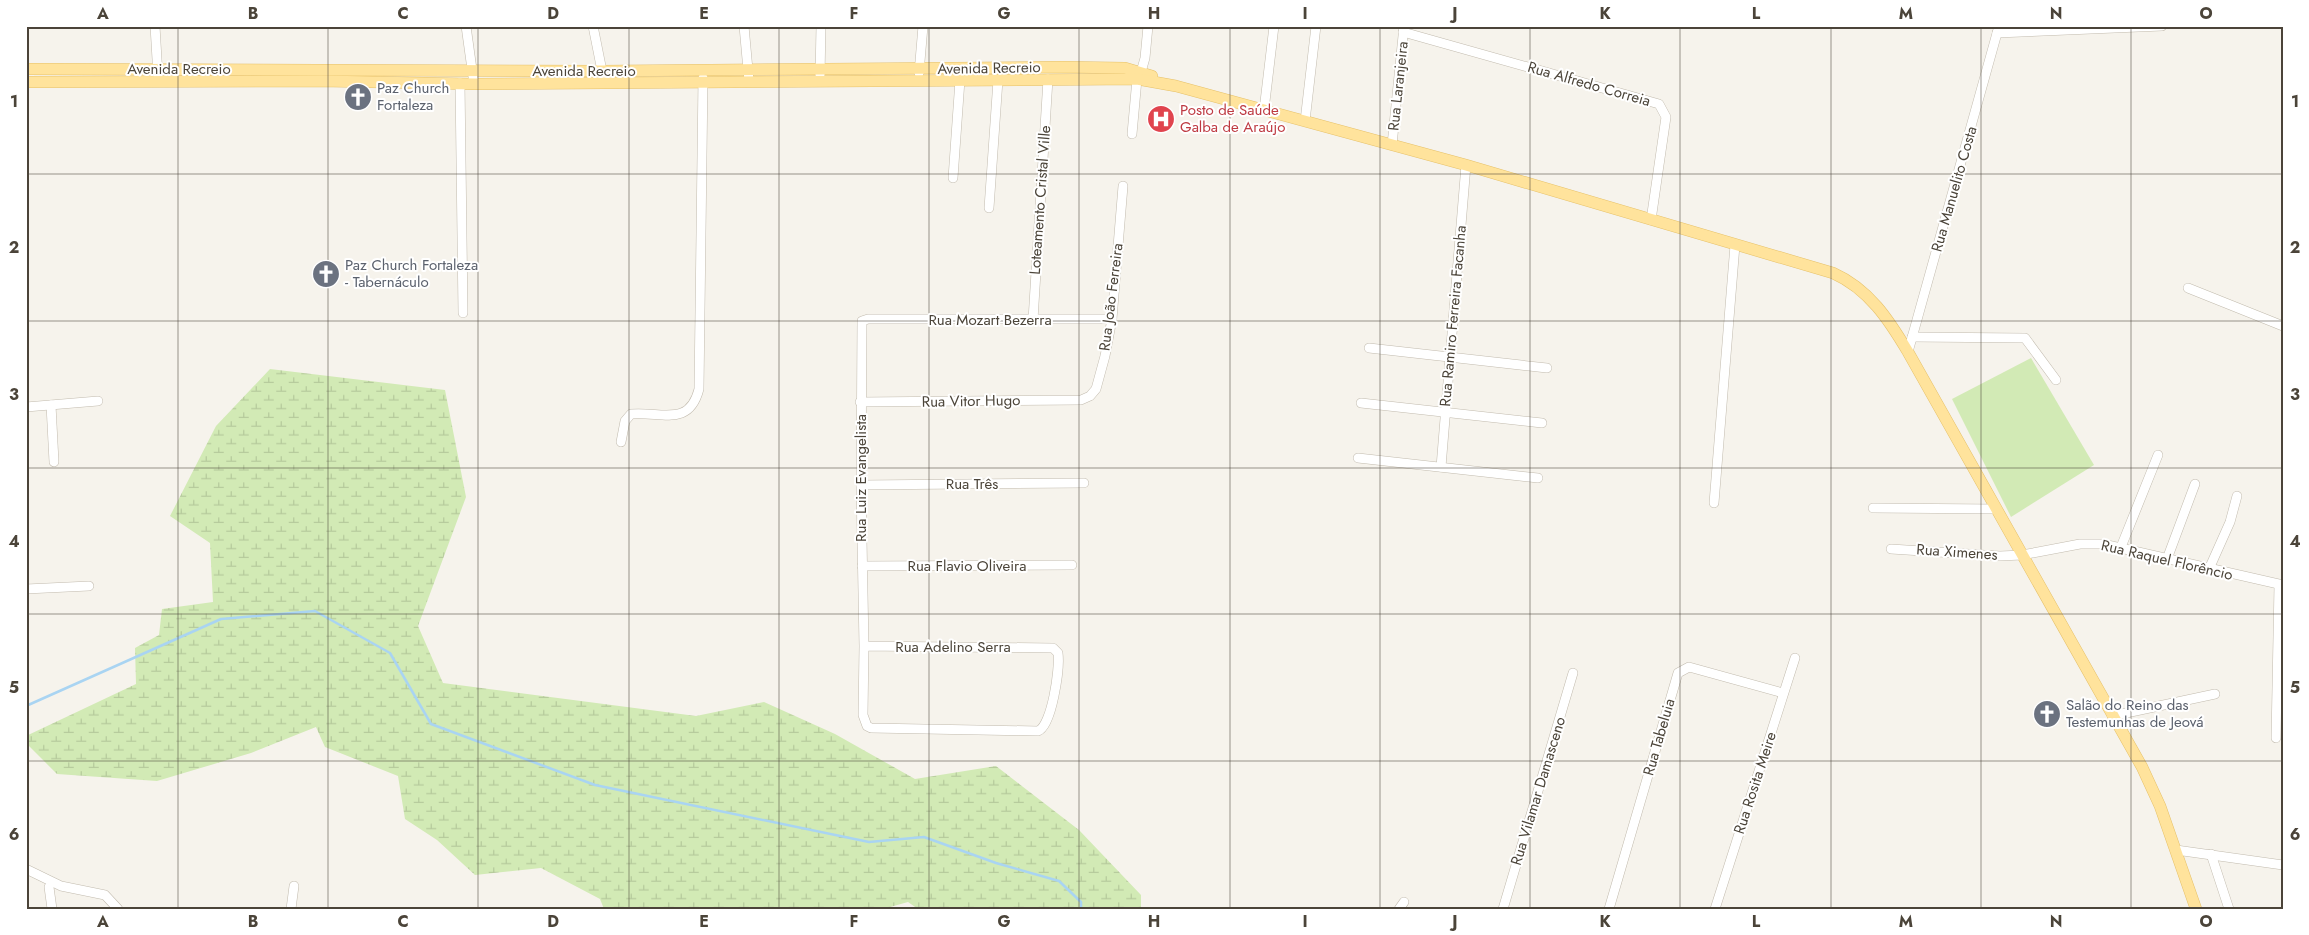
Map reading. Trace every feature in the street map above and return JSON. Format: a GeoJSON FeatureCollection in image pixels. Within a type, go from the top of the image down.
{"type":"FeatureCollection","features":[{"type":"Feature","properties":{"kind":"main road","name":"Avenida Recreio"},"geometry":{"type":"LineString","coordinates":[[26,82],[321,81],[474,84],[703,70],[749,76],[820,76],[919,74],[1062,67],[1125,68],[1139,75]]}},
{"type":"Feature","properties":{"kind":"main road","name":"Avenida Recreio"},"geometry":{"type":"LineString","coordinates":[[26,69],[157,68],[473,71],[603,76],[703,83],[749,76]]}},
{"type":"Feature","properties":{"kind":"main road"},"geometry":{"type":"LineString","coordinates":[[321,81],[322,69]]}},
{"type":"Feature","properties":{"kind":"main road","name":"Avenida Recreio"},"geometry":{"type":"LineString","coordinates":[[919,74],[960,80],[1139,75]]}},
{"type":"Feature","properties":{"kind":"main road"},"geometry":{"type":"LineString","coordinates":[[1139,75],[1466,165],[1735,244],[1833,274],[1864,293],[1884,314],[1908,352],[2155,794],[2196,909]]}},
{"type":"Feature","properties":{"kind":"street"},"geometry":{"type":"LineString","coordinates":[[155,26],[158,82]]}},
{"type":"Feature","properties":{"kind":"street"},"geometry":{"type":"LineString","coordinates":[[466,26],[474,84]]}},
{"type":"Feature","properties":{"kind":"street"},"geometry":{"type":"LineString","coordinates":[[594,26],[603,76]]}},
{"type":"Feature","properties":{"kind":"street"},"geometry":{"type":"LineString","coordinates":[[744,26],[749,76]]}},
{"type":"Feature","properties":{"kind":"street"},"geometry":{"type":"LineString","coordinates":[[820,76],[821,26]]}},
{"type":"Feature","properties":{"kind":"street"},"geometry":{"type":"LineString","coordinates":[[919,74],[923,26]]}},
{"type":"Feature","properties":{"kind":"street"},"geometry":{"type":"LineString","coordinates":[[1132,134],[1139,75],[1145,58],[1148,26]]}},
{"type":"Feature","properties":{"kind":"street"},"geometry":{"type":"LineString","coordinates":[[1264,110],[1274,26]]}},
{"type":"Feature","properties":{"kind":"street"},"geometry":{"type":"LineString","coordinates":[[1304,121],[1316,26]]}},
{"type":"Feature","properties":{"kind":"street"},"geometry":{"type":"LineString","coordinates":[[1998,30],[2162,26]]}},
{"type":"Feature","properties":{"kind":"street","name":"Rua Laranjeira"},"geometry":{"type":"LineString","coordinates":[[1392,145],[1404,29]]}},
{"type":"Feature","properties":{"kind":"street","name":"Rua Alfredo Correia"},"geometry":{"type":"LineString","coordinates":[[1404,29],[1659,104],[1666,118],[1651,220]]}},
{"type":"Feature","properties":{"kind":"street","name":"Rua Manuelito Costa"},"geometry":{"type":"LineString","coordinates":[[1908,352],[1998,30]]}},
{"type":"Feature","properties":{"kind":"street"},"geometry":{"type":"LineString","coordinates":[[621,442],[625,421],[631,414],[678,415],[691,408],[696,400],[699,388],[703,70]]}},
{"type":"Feature","properties":{"kind":"street","name":"Loteamento Cristal Ville"},"geometry":{"type":"LineString","coordinates":[[1033,320],[1048,79]]}},
{"type":"Feature","properties":{"kind":"street"},"geometry":{"type":"LineString","coordinates":[[953,178],[960,80]]}},
{"type":"Feature","properties":{"kind":"street"},"geometry":{"type":"LineString","coordinates":[[989,208],[998,80]]}},
{"type":"Feature","properties":{"kind":"street"},"geometry":{"type":"LineString","coordinates":[[460,83],[463,313]]}},
{"type":"Feature","properties":{"kind":"street","name":"Rua Ramiro Ferreira Facanha"},"geometry":{"type":"LineString","coordinates":[[1441,468],[1466,165]]}},
{"type":"Feature","properties":{"kind":"street","name":"Rua João Ferreira"},"geometry":{"type":"LineString","coordinates":[[1081,400],[1090,396],[1096,389],[1112,319],[1123,186]]}},
{"type":"Feature","properties":{"kind":"street"},"geometry":{"type":"LineString","coordinates":[[1714,502],[1735,244]]}},
{"type":"Feature","properties":{"kind":"street"},"geometry":{"type":"LineString","coordinates":[[2188,288],[2283,326]]}},
{"type":"Feature","properties":{"kind":"street","name":"Rua Mozart Bezerra"},"geometry":{"type":"LineString","coordinates":[[868,319],[1112,319]]}},
{"type":"Feature","properties":{"kind":"street","name":"Rua Luiz Evangelista"},"geometry":{"type":"LineString","coordinates":[[868,319],[860,323],[864,644],[863,715],[867,726],[871,728],[1038,731],[1046,725],[1058,669],[1056,650],[1046,647]]}},
{"type":"Feature","properties":{"kind":"street"},"geometry":{"type":"LineString","coordinates":[[1912,337],[2025,338],[2056,380]]}},
{"type":"Feature","properties":{"kind":"street"},"geometry":{"type":"LineString","coordinates":[[1369,348],[1547,368]]}},
{"type":"Feature","properties":{"kind":"street","name":"Rua Vitor Hugo"},"geometry":{"type":"LineString","coordinates":[[860,402],[1081,400]]}},
{"type":"Feature","properties":{"kind":"street"},"geometry":{"type":"LineString","coordinates":[[26,407],[98,401]]}},
{"type":"Feature","properties":{"kind":"street"},"geometry":{"type":"LineString","coordinates":[[1361,403],[1542,423]]}},
{"type":"Feature","properties":{"kind":"street"},"geometry":{"type":"LineString","coordinates":[[51,404],[54,462]]}},
{"type":"Feature","properties":{"kind":"street"},"geometry":{"type":"LineString","coordinates":[[2121,547],[2158,455]]}},
{"type":"Feature","properties":{"kind":"street"},"geometry":{"type":"LineString","coordinates":[[1358,458],[1538,478]]}},
{"type":"Feature","properties":{"kind":"street","name":"Rua Três"},"geometry":{"type":"LineString","coordinates":[[861,485],[1084,484]]}},
{"type":"Feature","properties":{"kind":"street"},"geometry":{"type":"LineString","coordinates":[[2167,559],[2195,484]]}},
{"type":"Feature","properties":{"kind":"street"},"geometry":{"type":"LineString","coordinates":[[2209,569],[2233,514],[2237,496]]}},
{"type":"Feature","properties":{"kind":"street"},"geometry":{"type":"LineString","coordinates":[[1872,508],[1996,509]]}},
{"type":"Feature","properties":{"kind":"street","name":"Rua Raquel Florêncio"},"geometry":{"type":"LineString","coordinates":[[2022,554],[2090,543],[2121,547],[2281,585]]}},
{"type":"Feature","properties":{"kind":"street","name":"Rua Ximenes"},"geometry":{"type":"LineString","coordinates":[[1892,549],[1994,556],[2022,554]]}},
{"type":"Feature","properties":{"kind":"street","name":"Rua Flavio Oliveira"},"geometry":{"type":"LineString","coordinates":[[862,566],[1072,565]]}},
{"type":"Feature","properties":{"kind":"street"},"geometry":{"type":"LineString","coordinates":[[2276,738],[2281,585]]}},
{"type":"Feature","properties":{"kind":"street"},"geometry":{"type":"LineString","coordinates":[[26,589],[89,586]]}},
{"type":"Feature","properties":{"kind":"street","name":"Rua Adelino Serra"},"geometry":{"type":"LineString","coordinates":[[864,644],[1046,647]]}},
{"type":"Feature","properties":{"kind":"street","name":"Rua Rosita Meire"},"geometry":{"type":"LineString","coordinates":[[1715,909],[1795,658]]}},
{"type":"Feature","properties":{"kind":"street","name":"Rua Tabeluia"},"geometry":{"type":"LineString","coordinates":[[1609,909],[1678,673],[1689,667],[1783,693]]}},
{"type":"Feature","properties":{"kind":"street","name":"Rua Vilamar Damasceno"},"geometry":{"type":"LineString","coordinates":[[1503,909],[1573,673]]}},
{"type":"Feature","properties":{"kind":"street"},"geometry":{"type":"LineString","coordinates":[[2112,716],[2216,694]]}},
{"type":"Feature","properties":{"kind":"street"},"geometry":{"type":"LineString","coordinates":[[2176,850],[2283,865]]}},
{"type":"Feature","properties":{"kind":"street"},"geometry":{"type":"LineString","coordinates":[[2211,854],[2229,909]]}},
{"type":"Feature","properties":{"kind":"street"},"geometry":{"type":"LineString","coordinates":[[26,869],[61,886],[105,895],[118,909]]}},
{"type":"Feature","properties":{"kind":"street"},"geometry":{"type":"LineString","coordinates":[[292,909],[294,886]]}},
{"type":"Feature","properties":{"kind":"street"},"geometry":{"type":"LineString","coordinates":[[49,887],[52,909]]}},
{"type":"Feature","properties":{"kind":"green space"},"geometry":{"type":"Polygon","coordinates":[[[2031,358],[2094,465],[2011,517],[1952,399],[2031,358]]]}},
{"type":"Feature","properties":{"kind":"green space"},"geometry":{"type":"Polygon","coordinates":[[[270,369],[445,390],[466,497],[418,626],[443,683],[696,716],[764,702],[835,734],[915,779],[996,766],[1079,830],[1141,895],[1141,909],[918,909],[908,902],[883,909],[604,909],[600,899],[541,868],[475,875],[437,840],[405,819],[398,776],[325,747],[316,727],[251,753],[157,781],[57,774],[26,743],[26,736],[136,684],[135,648],[159,635],[162,609],[213,602],[210,543],[170,516],[216,426],[270,369]]]}},
{"type":"Feature","properties":{"kind":"waterway"},"geometry":{"type":"LineString","coordinates":[[26,706],[221,619],[315,611],[390,653],[431,724],[595,785],[869,842],[924,837],[996,863],[1059,881],[1081,902],[1081,909]]}},
{"type":"Feature","properties":{"kind":"place","name":"Paz Church Fortaleza"},"geometry":{"type":"Point","coordinates":[358,97]}},
{"type":"Feature","properties":{"kind":"place","name":"Posto de Saúde Galba de Araújo"},"geometry":{"type":"Point","coordinates":[1161,119]}},
{"type":"Feature","properties":{"kind":"place","name":"Paz Church Fortaleza - Tabernáculo"},"geometry":{"type":"Point","coordinates":[326,274]}},
{"type":"Feature","properties":{"kind":"place","name":"Salão do Reino das Testemunhas de Jeová"},"geometry":{"type":"Point","coordinates":[2047,714]}}]}
